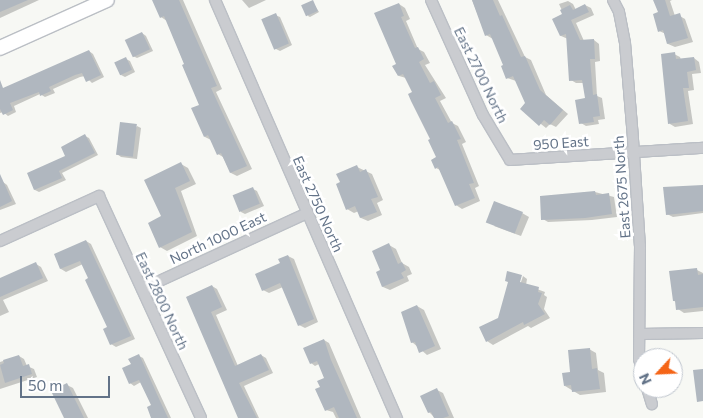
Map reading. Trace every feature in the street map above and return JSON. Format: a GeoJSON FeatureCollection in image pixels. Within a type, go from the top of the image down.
{"type":"FeatureCollection","features":[{"type":"Feature","properties":{"kind":"main road"},"geometry":{"type":"LineString","coordinates":[[0,48],[107,0]]}},
{"type":"Feature","properties":{"kind":"street","name":"East 2750 North"},"geometry":{"type":"LineString","coordinates":[[215,0],[396,418]]}},
{"type":"Feature","properties":{"kind":"street","name":"East 2700 North"},"geometry":{"type":"LineString","coordinates":[[431,0],[483,115],[510,160]]}},
{"type":"Feature","properties":{"kind":"street","name":"East 2675 North"},"geometry":{"type":"LineString","coordinates":[[613,0],[619,12],[625,43],[634,152],[640,246],[639,348]]}},
{"type":"Feature","properties":{"kind":"street","name":"950 East"},"geometry":{"type":"LineString","coordinates":[[510,160],[703,148]]}},
{"type":"Feature","properties":{"kind":"street","name":"East 2800 North"},"geometry":{"type":"LineString","coordinates":[[0,241],[99,196],[201,418]]}},
{"type":"Feature","properties":{"kind":"street","name":"North 1000 East"},"geometry":{"type":"LineString","coordinates":[[142,289],[307,213]]}},
{"type":"Feature","properties":{"kind":"street"},"geometry":{"type":"LineString","coordinates":[[640,334],[703,333]]}},
{"type":"Feature","properties":{"kind":"street"},"geometry":{"type":"LineString","coordinates":[[650,398],[652,404]]}},
{"type":"Feature","properties":{"kind":"building"},"geometry":{"type":"Polygon","coordinates":[[[0,0],[28,0],[0,12],[0,0]]]}},
{"type":"Feature","properties":{"kind":"building"},"geometry":{"type":"Polygon","coordinates":[[[152,0],[179,0],[217,86],[211,88],[247,166],[230,173],[221,153],[217,155],[208,135],[204,137],[191,108],[199,105],[182,65],[184,64],[164,16],[160,18],[152,0]]]}},
{"type":"Feature","properties":{"kind":"building"},"geometry":{"type":"Polygon","coordinates":[[[313,0],[318,11],[306,16],[301,5],[313,0]]]}},
{"type":"Feature","properties":{"kind":"building"},"geometry":{"type":"Polygon","coordinates":[[[472,0],[493,0],[521,57],[525,56],[540,90],[563,110],[550,125],[544,120],[539,126],[520,109],[525,103],[513,76],[506,79],[501,66],[503,65],[490,34],[485,36],[472,0]]]}},
{"type":"Feature","properties":{"kind":"building"},"geometry":{"type":"Polygon","coordinates":[[[653,0],[665,0],[670,16],[680,13],[688,38],[667,44],[663,30],[658,32],[653,14],[658,12],[653,0]]]}},
{"type":"Feature","properties":{"kind":"building"},"geometry":{"type":"Polygon","coordinates":[[[399,3],[404,16],[401,17],[415,48],[418,47],[424,59],[419,62],[430,83],[434,81],[441,95],[435,98],[448,123],[452,121],[461,139],[457,140],[474,183],[469,184],[475,198],[455,206],[438,167],[435,169],[431,160],[436,157],[428,140],[430,139],[408,94],[412,92],[403,74],[398,76],[392,66],[396,64],[374,13],[399,3]]]}},
{"type":"Feature","properties":{"kind":"building"},"geometry":{"type":"Polygon","coordinates":[[[585,4],[589,12],[571,20],[580,40],[594,39],[595,59],[590,59],[593,95],[597,94],[600,116],[593,117],[594,122],[579,124],[575,100],[585,98],[582,80],[569,81],[566,34],[560,36],[552,19],[562,14],[560,10],[570,5],[573,10],[585,4]]]}},
{"type":"Feature","properties":{"kind":"building"},"geometry":{"type":"Polygon","coordinates":[[[276,13],[289,43],[274,50],[261,19],[276,13]]]}},
{"type":"Feature","properties":{"kind":"building"},"geometry":{"type":"Polygon","coordinates":[[[142,32],[150,49],[133,57],[125,40],[142,32]]]}},
{"type":"Feature","properties":{"kind":"building"},"geometry":{"type":"Polygon","coordinates":[[[89,50],[101,75],[86,82],[82,73],[75,75],[49,87],[51,91],[40,96],[39,92],[10,103],[13,110],[3,115],[0,109],[0,80],[3,88],[89,50]]]}},
{"type":"Feature","properties":{"kind":"building"},"geometry":{"type":"Polygon","coordinates":[[[675,52],[676,59],[694,57],[696,70],[687,72],[689,88],[683,88],[688,121],[668,124],[661,54],[675,52]]]}},
{"type":"Feature","properties":{"kind":"building"},"geometry":{"type":"Polygon","coordinates":[[[126,57],[132,70],[120,75],[114,62],[126,57]]]}},
{"type":"Feature","properties":{"kind":"building"},"geometry":{"type":"Polygon","coordinates":[[[120,122],[137,124],[133,157],[116,155],[120,122]]]}},
{"type":"Feature","properties":{"kind":"building"},"geometry":{"type":"Polygon","coordinates":[[[85,134],[95,153],[59,171],[62,178],[34,190],[27,173],[65,156],[61,147],[85,134]]]}},
{"type":"Feature","properties":{"kind":"building"},"geometry":{"type":"Polygon","coordinates":[[[181,162],[190,181],[175,188],[192,232],[159,248],[148,223],[161,216],[144,180],[181,162]]]}},
{"type":"Feature","properties":{"kind":"building"},"geometry":{"type":"Polygon","coordinates":[[[357,165],[360,172],[366,169],[378,197],[371,199],[377,212],[360,218],[355,206],[346,210],[336,184],[340,182],[336,174],[357,165]]]}},
{"type":"Feature","properties":{"kind":"building"},"geometry":{"type":"Polygon","coordinates":[[[0,174],[12,201],[0,207],[0,174]]]}},
{"type":"Feature","properties":{"kind":"building"},"geometry":{"type":"Polygon","coordinates":[[[703,185],[703,211],[666,215],[663,187],[703,185]]]}},
{"type":"Feature","properties":{"kind":"building"},"geometry":{"type":"Polygon","coordinates":[[[253,187],[260,204],[239,212],[233,195],[253,187]]]}},
{"type":"Feature","properties":{"kind":"building"},"geometry":{"type":"Polygon","coordinates":[[[595,191],[596,195],[609,193],[612,214],[585,218],[541,220],[540,196],[595,191]]]}},
{"type":"Feature","properties":{"kind":"building"},"geometry":{"type":"Polygon","coordinates":[[[494,201],[523,212],[515,234],[486,222],[494,201]]]}},
{"type":"Feature","properties":{"kind":"building"},"geometry":{"type":"Polygon","coordinates":[[[86,240],[131,336],[110,345],[103,329],[107,327],[85,280],[88,278],[80,261],[60,269],[54,254],[86,240]]]}},
{"type":"Feature","properties":{"kind":"building"},"geometry":{"type":"Polygon","coordinates":[[[389,243],[398,264],[402,262],[406,270],[401,273],[404,278],[382,287],[376,272],[380,270],[372,251],[389,243]]]}},
{"type":"Feature","properties":{"kind":"building"},"geometry":{"type":"Polygon","coordinates":[[[288,255],[314,319],[298,326],[280,283],[262,291],[255,274],[280,263],[278,259],[288,255]]]}},
{"type":"Feature","properties":{"kind":"building"},"geometry":{"type":"Polygon","coordinates":[[[36,262],[43,278],[0,297],[0,278],[36,262]]]}},
{"type":"Feature","properties":{"kind":"building"},"geometry":{"type":"Polygon","coordinates":[[[697,268],[698,275],[703,274],[703,307],[676,310],[669,271],[697,268]]]}},
{"type":"Feature","properties":{"kind":"building"},"geometry":{"type":"Polygon","coordinates":[[[507,271],[522,275],[520,282],[539,287],[538,292],[542,293],[538,304],[545,314],[524,325],[523,322],[486,342],[479,327],[498,318],[508,282],[505,281],[507,271]]]}},
{"type":"Feature","properties":{"kind":"building"},"geometry":{"type":"Polygon","coordinates":[[[212,285],[222,307],[211,312],[235,366],[261,354],[269,370],[239,383],[257,418],[238,418],[186,297],[212,285]]]}},
{"type":"Feature","properties":{"kind":"building"},"geometry":{"type":"Polygon","coordinates":[[[417,305],[435,346],[419,353],[415,342],[411,343],[401,312],[417,305]]]}},
{"type":"Feature","properties":{"kind":"building"},"geometry":{"type":"Polygon","coordinates":[[[324,339],[331,360],[357,418],[339,418],[334,407],[325,411],[315,389],[320,387],[317,381],[324,378],[317,361],[310,364],[303,348],[324,339]]]}},
{"type":"Feature","properties":{"kind":"building"},"geometry":{"type":"Polygon","coordinates":[[[590,348],[592,369],[597,368],[600,389],[572,392],[571,385],[564,386],[562,373],[570,372],[568,350],[590,348]]]}},
{"type":"Feature","properties":{"kind":"building"},"geometry":{"type":"Polygon","coordinates":[[[139,354],[168,418],[151,418],[147,407],[151,405],[139,380],[129,384],[122,368],[131,364],[128,359],[139,354]]]}},
{"type":"Feature","properties":{"kind":"building"},"geometry":{"type":"Polygon","coordinates":[[[19,355],[23,366],[29,364],[32,374],[5,383],[0,365],[4,363],[3,360],[19,355]]]}},
{"type":"Feature","properties":{"kind":"building"},"geometry":{"type":"Polygon","coordinates":[[[703,369],[703,401],[697,402],[693,370],[703,369]]]}},
{"type":"Feature","properties":{"kind":"building"},"geometry":{"type":"Polygon","coordinates":[[[67,383],[84,418],[64,418],[51,391],[67,383]]]}},
{"type":"Feature","properties":{"kind":"building"},"geometry":{"type":"Polygon","coordinates":[[[437,388],[449,416],[443,418],[434,418],[431,412],[428,413],[420,396],[437,388]]]}}]}
